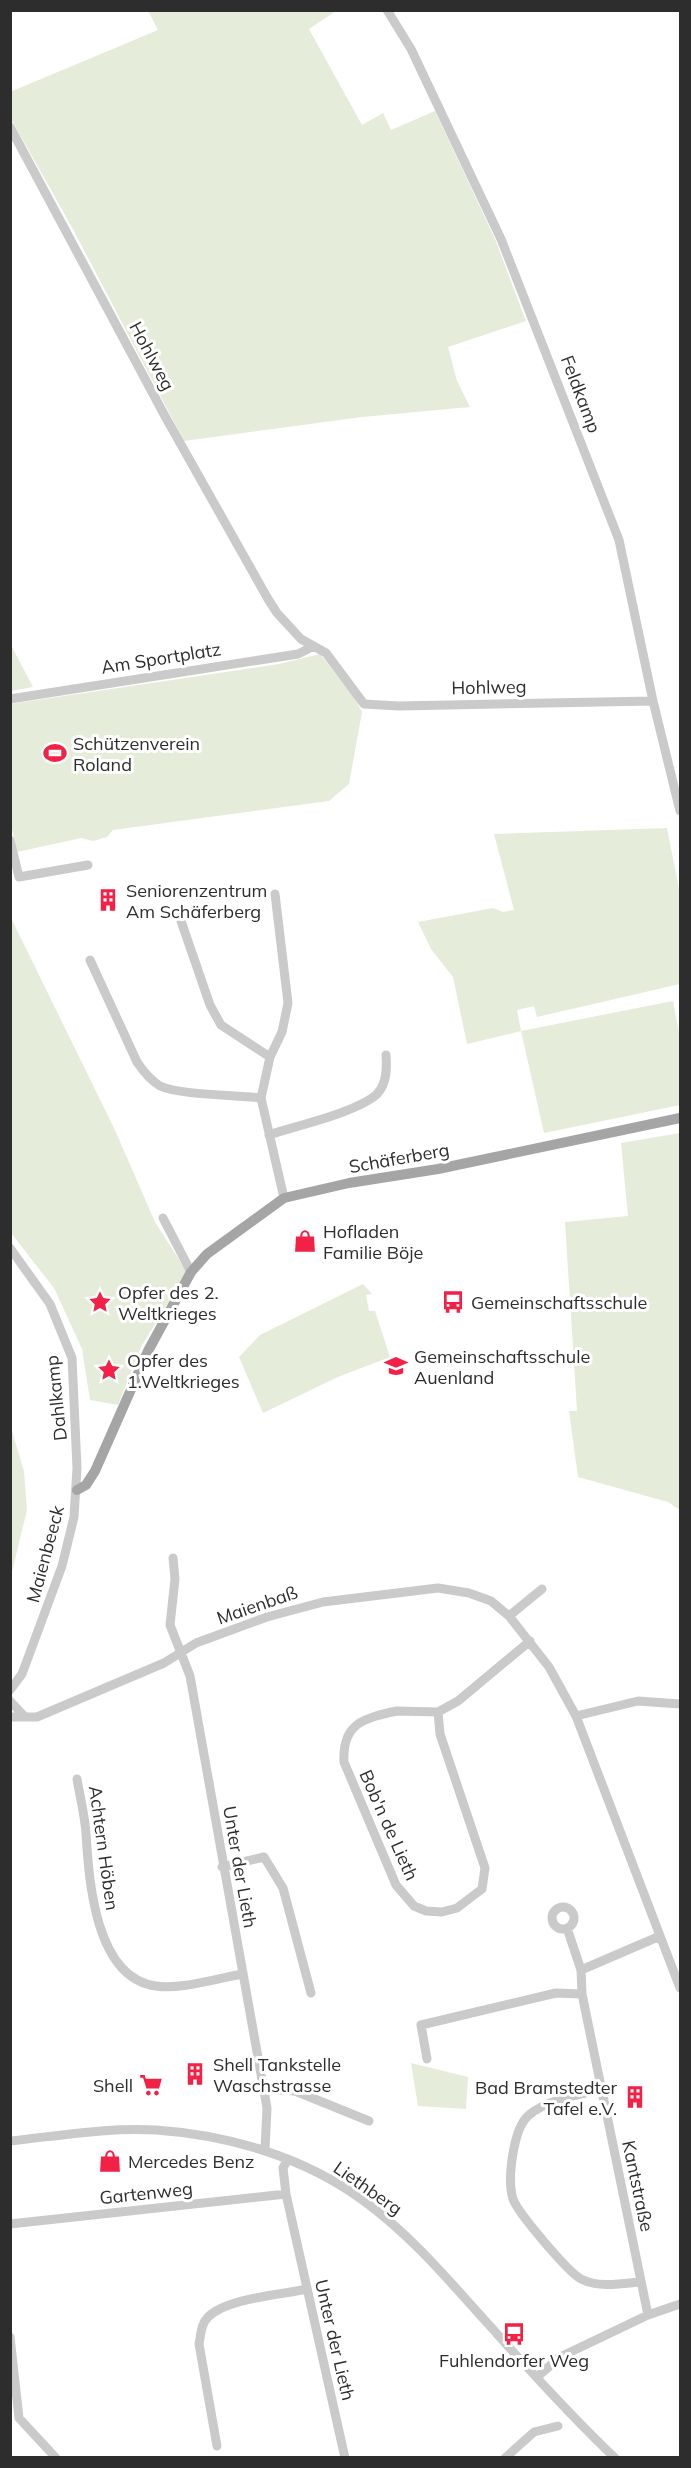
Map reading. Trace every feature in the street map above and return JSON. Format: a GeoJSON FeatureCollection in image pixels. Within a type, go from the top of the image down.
{"type":"FeatureCollection","features":[{"type":"Feature","properties":{"kind":"main road","name":"Schäferberg"},"geometry":{"type":"LineString","coordinates":[[77,1490],[86,1485],[95,1472],[148,1351],[192,1272],[207,1254],[284,1198],[349,1183],[438,1169],[681,1118]]}},
{"type":"Feature","properties":{"kind":"street","name":"Feldkamp"},"geometry":{"type":"LineString","coordinates":[[387,10],[411,49],[501,239],[619,540],[653,701],[681,811]]}},
{"type":"Feature","properties":{"kind":"street","name":"Hohlweg"},"geometry":{"type":"LineString","coordinates":[[10,127],[166,418],[268,599],[304,641],[326,652],[364,704],[399,706],[653,701]]}},
{"type":"Feature","properties":{"kind":"street","name":"Am Sportplatz"},"geometry":{"type":"LineString","coordinates":[[10,699],[298,654],[314,646]]}},
{"type":"Feature","properties":{"kind":"street"},"geometry":{"type":"LineString","coordinates":[[10,840],[19,877],[88,865]]}},
{"type":"Feature","properties":{"kind":"street"},"geometry":{"type":"LineString","coordinates":[[275,894],[288,1003],[282,1032],[270,1057],[261,1098],[284,1198]]}},
{"type":"Feature","properties":{"kind":"street"},"geometry":{"type":"LineString","coordinates":[[181,921],[210,1005],[221,1024],[270,1057]]}},
{"type":"Feature","properties":{"kind":"street"},"geometry":{"type":"LineString","coordinates":[[90,960],[137,1062],[147,1075],[161,1086],[177,1090],[261,1098]]}},
{"type":"Feature","properties":{"kind":"street"},"geometry":{"type":"LineString","coordinates":[[269,1135],[358,1106],[377,1094],[384,1082],[386,1055]]}},
{"type":"Feature","properties":{"kind":"street"},"geometry":{"type":"LineString","coordinates":[[163,1218],[192,1272]]}},
{"type":"Feature","properties":{"kind":"street","name":"Dahlkamp"},"geometry":{"type":"LineString","coordinates":[[10,1248],[50,1304],[72,1358],[77,1425],[77,1490]]}},
{"type":"Feature","properties":{"kind":"street","name":"Maienbeeck"},"geometry":{"type":"LineString","coordinates":[[10,1690],[22,1674],[56,1584],[74,1517],[77,1490]]}},
{"type":"Feature","properties":{"kind":"street","name":"Unter der Lieth"},"geometry":{"type":"LineString","coordinates":[[173,1558],[175,1579],[170,1625],[182,1651],[190,1677],[222,1867],[264,2089],[268,2120],[265,2150]]}},
{"type":"Feature","properties":{"kind":"street","name":"Maienbaß"},"geometry":{"type":"LineString","coordinates":[[10,1717],[37,1717],[134,1677],[164,1663],[182,1651],[267,1617],[306,1605],[438,1588],[469,1593],[491,1601],[509,1616],[530,1641],[576,1716],[681,1988]]}},
{"type":"Feature","properties":{"kind":"street"},"geometry":{"type":"LineString","coordinates":[[509,1616],[542,1589]]}},
{"type":"Feature","properties":{"kind":"street"},"geometry":{"type":"LineString","coordinates":[[438,1712],[458,1701],[530,1641]]}},
{"type":"Feature","properties":{"kind":"street"},"geometry":{"type":"LineString","coordinates":[[10,1701],[25,1718]]}},
{"type":"Feature","properties":{"kind":"street"},"geometry":{"type":"LineString","coordinates":[[576,1716],[638,1701],[681,1704]]}},
{"type":"Feature","properties":{"kind":"street","name":"Bob'n de Lieth"},"geometry":{"type":"LineString","coordinates":[[397,1711],[438,1712],[440,1734],[482,1857],[485,1878],[482,1889],[466,1902],[442,1912],[426,1911],[409,1901],[396,1885],[344,1762],[343,1748],[348,1735],[357,1724],[369,1717],[397,1711]]}},
{"type":"Feature","properties":{"kind":"street","name":"Achtern Höben"},"geometry":{"type":"LineString","coordinates":[[77,1779],[86,1832],[88,1876],[97,1919],[121,1966],[132,1977],[156,1986],[243,1974]]}},
{"type":"Feature","properties":{"kind":"street"},"geometry":{"type":"LineString","coordinates":[[222,1867],[264,1857],[283,1888],[311,1993]]}},
{"type":"Feature","properties":{"kind":"street","name":"Kantstraße"},"geometry":{"type":"LineString","coordinates":[[567,1928],[581,1970],[582,1994],[648,2315]]}},
{"type":"Feature","properties":{"kind":"street"},"geometry":{"type":"LineString","coordinates":[[581,1970],[660,1936]]}},
{"type":"Feature","properties":{"kind":"street"},"geometry":{"type":"LineString","coordinates":[[427,2059],[421,2025],[556,1993],[582,1994]]}},
{"type":"Feature","properties":{"kind":"street"},"geometry":{"type":"LineString","coordinates":[[602,2088],[554,2102],[526,2117],[517,2135],[513,2154],[511,2191],[519,2210],[571,2273],[596,2284],[640,2282]]}},
{"type":"Feature","properties":{"kind":"street"},"geometry":{"type":"LineString","coordinates":[[264,2089],[295,2091],[369,2121]]}},
{"type":"Feature","properties":{"kind":"street","name":"Liethberg"},"geometry":{"type":"LineString","coordinates":[[10,2141],[102,2131],[154,2130],[192,2133],[265,2150],[288,2159],[346,2189],[392,2223],[446,2277],[569,2412],[615,2457]]}},
{"type":"Feature","properties":{"kind":"street","name":"Unter der Lieth"},"geometry":{"type":"LineString","coordinates":[[288,2159],[284,2168],[286,2194],[345,2457]]}},
{"type":"Feature","properties":{"kind":"street","name":"Gartenweg"},"geometry":{"type":"LineString","coordinates":[[10,2224],[286,2194]]}},
{"type":"Feature","properties":{"kind":"street"},"geometry":{"type":"LineString","coordinates":[[217,2446],[199,2344],[202,2327],[208,2317],[230,2305],[307,2289]]}},
{"type":"Feature","properties":{"kind":"street"},"geometry":{"type":"LineString","coordinates":[[537,2377],[560,2357],[648,2315],[681,2304]]}},
{"type":"Feature","properties":{"kind":"street"},"geometry":{"type":"LineString","coordinates":[[10,2337],[13,2390],[19,2418],[56,2457]]}},
{"type":"Feature","properties":{"kind":"street"},"geometry":{"type":"LineString","coordinates":[[505,2457],[534,2432],[558,2426]]}},
{"type":"Feature","properties":{"kind":"green space"},"geometry":{"type":"Polygon","coordinates":[[[148,11],[336,11],[309,29],[362,125],[383,113],[391,130],[435,111],[495,239],[526,321],[448,347],[457,381],[470,407],[362,417],[184,441],[74,231],[11,119],[10,92],[158,30],[148,11]]]}},
{"type":"Feature","properties":{"kind":"green space"},"geometry":{"type":"Polygon","coordinates":[[[11,645],[33,687],[11,691],[11,645]]]}},
{"type":"Feature","properties":{"kind":"green space"},"geometry":{"type":"Polygon","coordinates":[[[320,654],[354,697],[362,712],[349,784],[329,801],[113,830],[107,837],[93,841],[81,838],[17,852],[10,820],[10,704],[279,664],[320,654]]]}},
{"type":"Feature","properties":{"kind":"green space"},"geometry":{"type":"Polygon","coordinates":[[[667,828],[680,894],[680,984],[537,1017],[534,1006],[517,1010],[521,1031],[467,1044],[453,977],[431,949],[418,922],[493,908],[503,912],[514,910],[494,834],[667,828]]]}},
{"type":"Feature","properties":{"kind":"green space"},"geometry":{"type":"Polygon","coordinates":[[[10,916],[114,1128],[155,1222],[187,1272],[141,1347],[118,1405],[90,1400],[82,1349],[54,1288],[11,1233],[10,916]]]}},
{"type":"Feature","properties":{"kind":"green space"},"geometry":{"type":"Polygon","coordinates":[[[673,1001],[680,1037],[680,1105],[544,1133],[521,1031],[673,1001]]]}},
{"type":"Feature","properties":{"kind":"green space"},"geometry":{"type":"Polygon","coordinates":[[[680,1133],[680,1510],[668,1502],[578,1477],[569,1411],[577,1411],[565,1222],[628,1216],[621,1143],[680,1133]]]}},
{"type":"Feature","properties":{"kind":"green space"},"geometry":{"type":"Polygon","coordinates":[[[363,1284],[372,1294],[366,1295],[369,1311],[375,1311],[390,1357],[338,1377],[263,1413],[239,1357],[260,1335],[363,1284]]]}},
{"type":"Feature","properties":{"kind":"green space"},"geometry":{"type":"Polygon","coordinates":[[[11,1428],[24,1471],[27,1510],[11,1576],[11,1428]]]}},
{"type":"Feature","properties":{"kind":"green space"},"geometry":{"type":"Polygon","coordinates":[[[411,2063],[468,2077],[466,2109],[418,2106],[411,2063]]]}},
{"type":"Feature","properties":{"kind":"place","name":"Schützenverein Roland"},"geometry":{"type":"Point","coordinates":[55,753]}},
{"type":"Feature","properties":{"kind":"place","name":"Seniorenzentrum Am Schäferberg"},"geometry":{"type":"Point","coordinates":[108,900]}},
{"type":"Feature","properties":{"kind":"place","name":"Hofladen Familie Böje"},"geometry":{"type":"Point","coordinates":[305,1241]}},
{"type":"Feature","properties":{"kind":"place","name":"Opfer des 2. Weltkrieges"},"geometry":{"type":"Point","coordinates":[100,1302]}},
{"type":"Feature","properties":{"kind":"place","name":"Gemeinschaftsschule"},"geometry":{"type":"Point","coordinates":[453,1302]}},
{"type":"Feature","properties":{"kind":"place","name":"Gemeinschaftsschule Auenland"},"geometry":{"type":"Point","coordinates":[396,1366]}},
{"type":"Feature","properties":{"kind":"place","name":"Opfer des 1.Weltkrieges"},"geometry":{"type":"Point","coordinates":[109,1370]}},
{"type":"Feature","properties":{"kind":"place","name":"Shell Tankstelle Waschstrasse"},"geometry":{"type":"Point","coordinates":[195,2074]}},
{"type":"Feature","properties":{"kind":"place","name":"Shell"},"geometry":{"type":"Point","coordinates":[151,2085]}},
{"type":"Feature","properties":{"kind":"place","name":"Bad Bramstedter Tafel e.V."},"geometry":{"type":"Point","coordinates":[635,2097]}},
{"type":"Feature","properties":{"kind":"place","name":"Mercedes Benz"},"geometry":{"type":"Point","coordinates":[110,2161]}},
{"type":"Feature","properties":{"kind":"place","name":"Fuhlendorfer Weg"},"geometry":{"type":"Point","coordinates":[514,2334]}}]}
